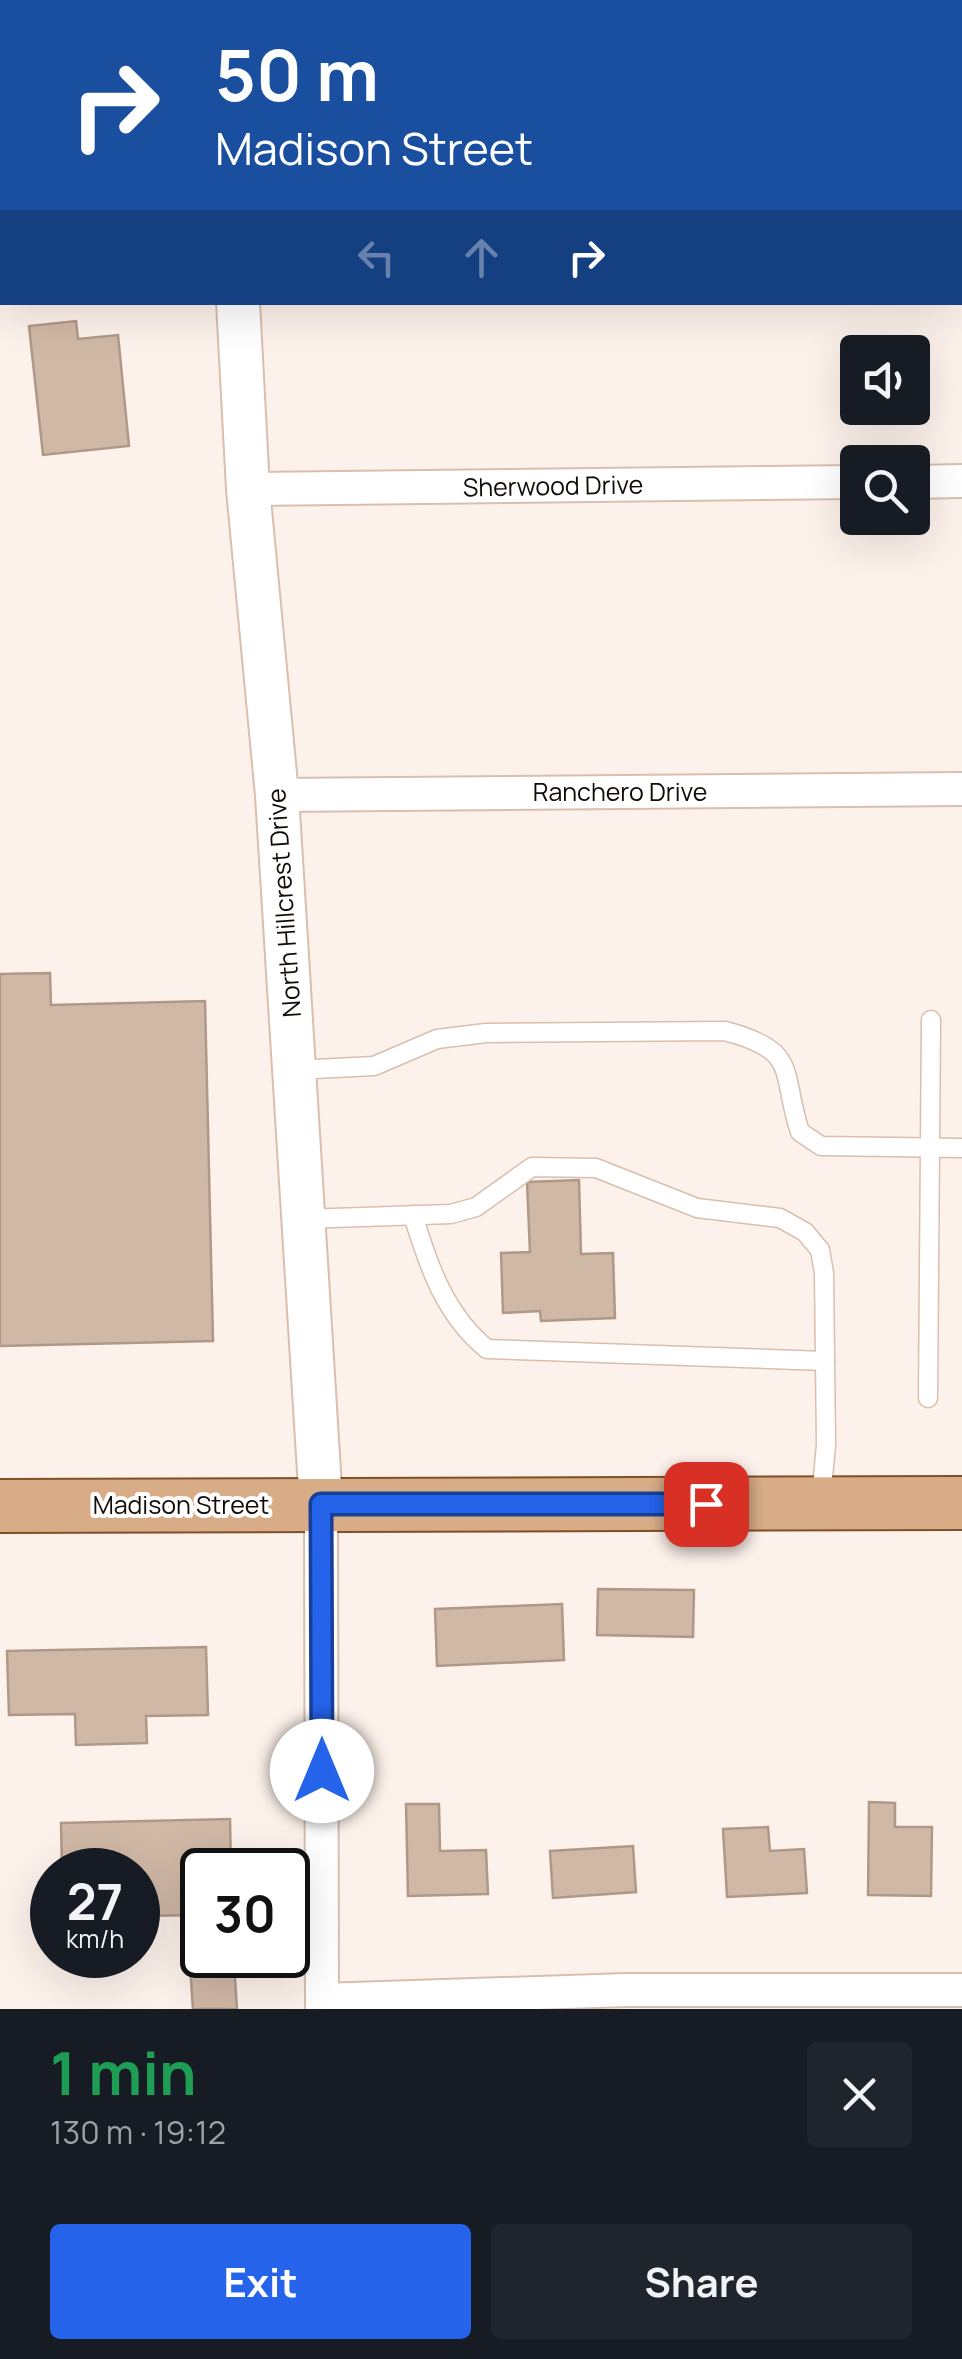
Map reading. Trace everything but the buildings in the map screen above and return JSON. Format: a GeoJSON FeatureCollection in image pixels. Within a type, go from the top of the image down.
{"type":"FeatureCollection","features":[{"type":"Feature","properties":{"kind":"main road","name":"Madison Street"},"geometry":{"type":"LineString","coordinates":[[0,1506],[962,1503]]}},
{"type":"Feature","properties":{"kind":"street","name":"North Hillcrest Drive"},"geometry":{"type":"LineString","coordinates":[[238,305],[248,489],[277,795],[321,1504]]}},
{"type":"Feature","properties":{"kind":"street","name":"Sherwood Drive"},"geometry":{"type":"LineString","coordinates":[[248,489],[840,482]]}},
{"type":"Feature","properties":{"kind":"street"},"geometry":{"type":"LineString","coordinates":[[930,482],[962,482]]}},
{"type":"Feature","properties":{"kind":"street","name":"Ranchero Drive"},"geometry":{"type":"LineString","coordinates":[[277,795],[962,790]]}},
{"type":"Feature","properties":{"kind":"street"},"geometry":{"type":"LineString","coordinates":[[321,1504],[322,2004],[627,1990],[962,1990]]}},
{"type":"Feature","properties":{"kind":"lane"},"geometry":{"type":"LineString","coordinates":[[928,1398],[931,1020]]}},
{"type":"Feature","properties":{"kind":"lane"},"geometry":{"type":"LineString","coordinates":[[294,1070],[374,1066],[438,1038],[486,1033],[725,1031],[754,1038],[786,1065],[800,1132],[821,1146],[962,1148]]}},
{"type":"Feature","properties":{"kind":"lane"},"geometry":{"type":"LineString","coordinates":[[304,1219],[413,1215],[476,1207],[532,1166],[596,1168],[697,1208],[780,1218],[804,1232],[820,1250],[824,1273],[821,1503]]}},
{"type":"Feature","properties":{"kind":"lane"},"geometry":{"type":"LineString","coordinates":[[413,1215],[432,1276],[467,1333],[487,1348],[825,1361]]}},
{"type":"Feature","properties":{"kind":"route"},"geometry":{"type":"LineString","coordinates":[[322,1771],[321,1504],[706,1504]]}}]}
